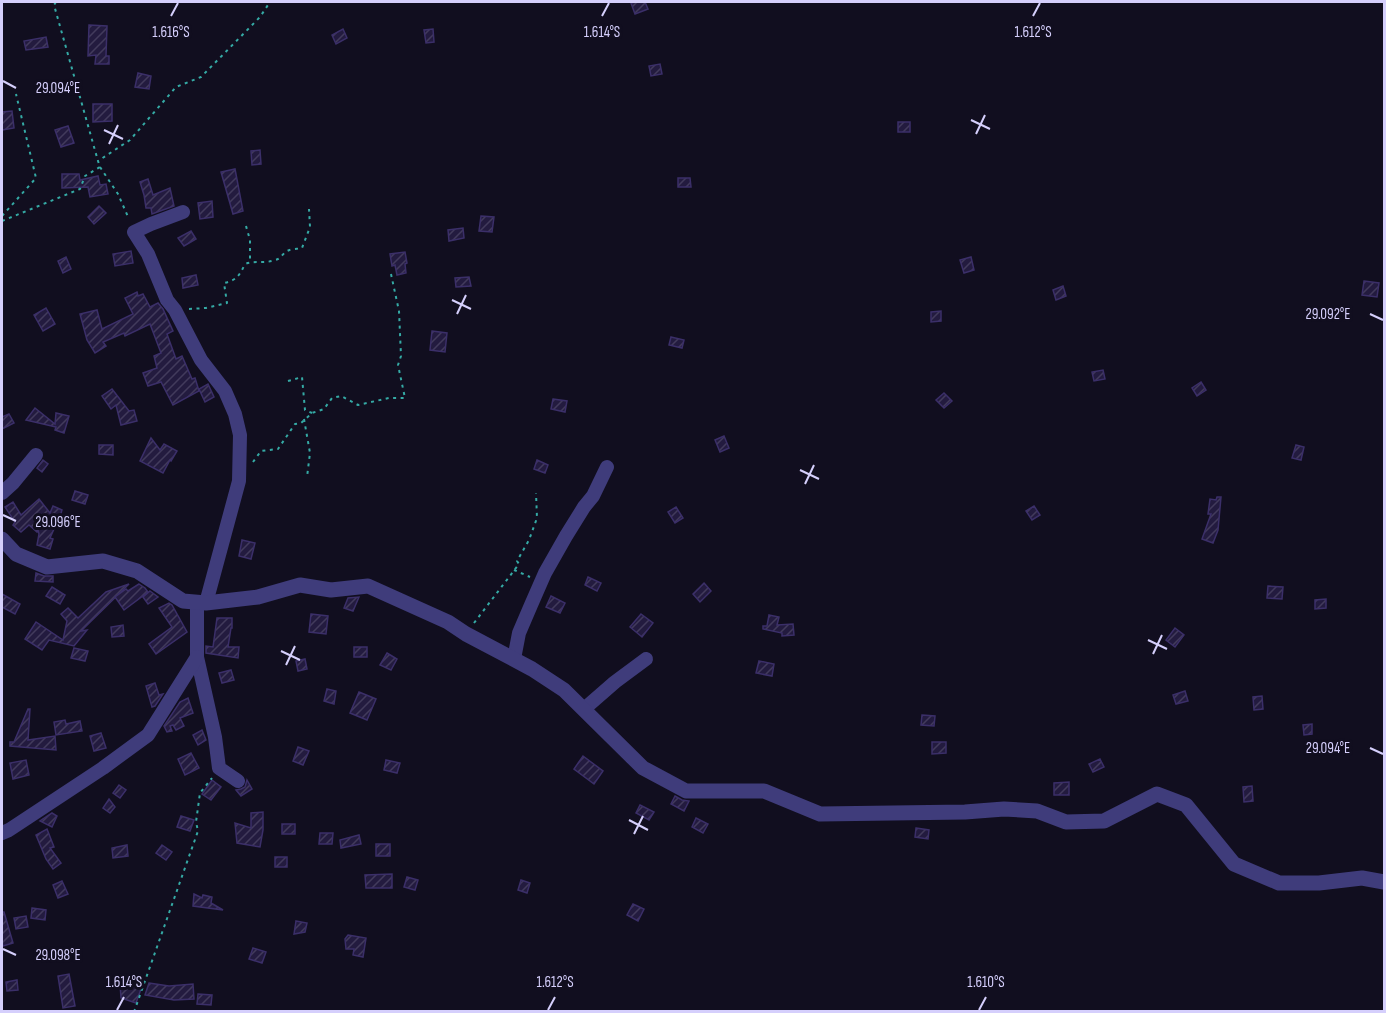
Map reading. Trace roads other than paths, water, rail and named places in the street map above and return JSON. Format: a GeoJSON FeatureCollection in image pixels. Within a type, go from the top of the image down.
{"type":"FeatureCollection","features":[{"type":"Feature","properties":{"kind":"street"},"geometry":{"type":"LineString","coordinates":[[183,212],[134,232],[148,254],[167,300],[175,310],[201,360],[225,391],[236,414],[240,435],[239,481],[201,603],[197,657],[215,737],[219,768],[238,781]]}},
{"type":"Feature","properties":{"kind":"street"},"geometry":{"type":"LineString","coordinates":[[2,493],[36,455]]}},
{"type":"Feature","properties":{"kind":"street"},"geometry":{"type":"LineString","coordinates":[[514,659],[519,633],[541,582],[566,536],[593,496],[607,467]]}},
{"type":"Feature","properties":{"kind":"street"},"geometry":{"type":"LineString","coordinates":[[2,539],[16,554],[47,567],[103,561],[136,571],[183,601],[201,603],[258,597],[300,585],[331,590],[368,586],[448,622],[564,690],[643,768],[686,791],[764,791],[820,814],[965,812],[1004,809],[1037,812],[1066,822],[1104,821],[1156,794],[1186,805],[1234,864],[1279,883],[1319,883],[1362,878],[1384,882]]}},
{"type":"Feature","properties":{"kind":"street"},"geometry":{"type":"LineString","coordinates":[[2,833],[103,768],[148,735],[197,657]]}},
{"type":"Feature","properties":{"kind":"street"},"geometry":{"type":"LineString","coordinates":[[584,709],[646,658]]}}]}
